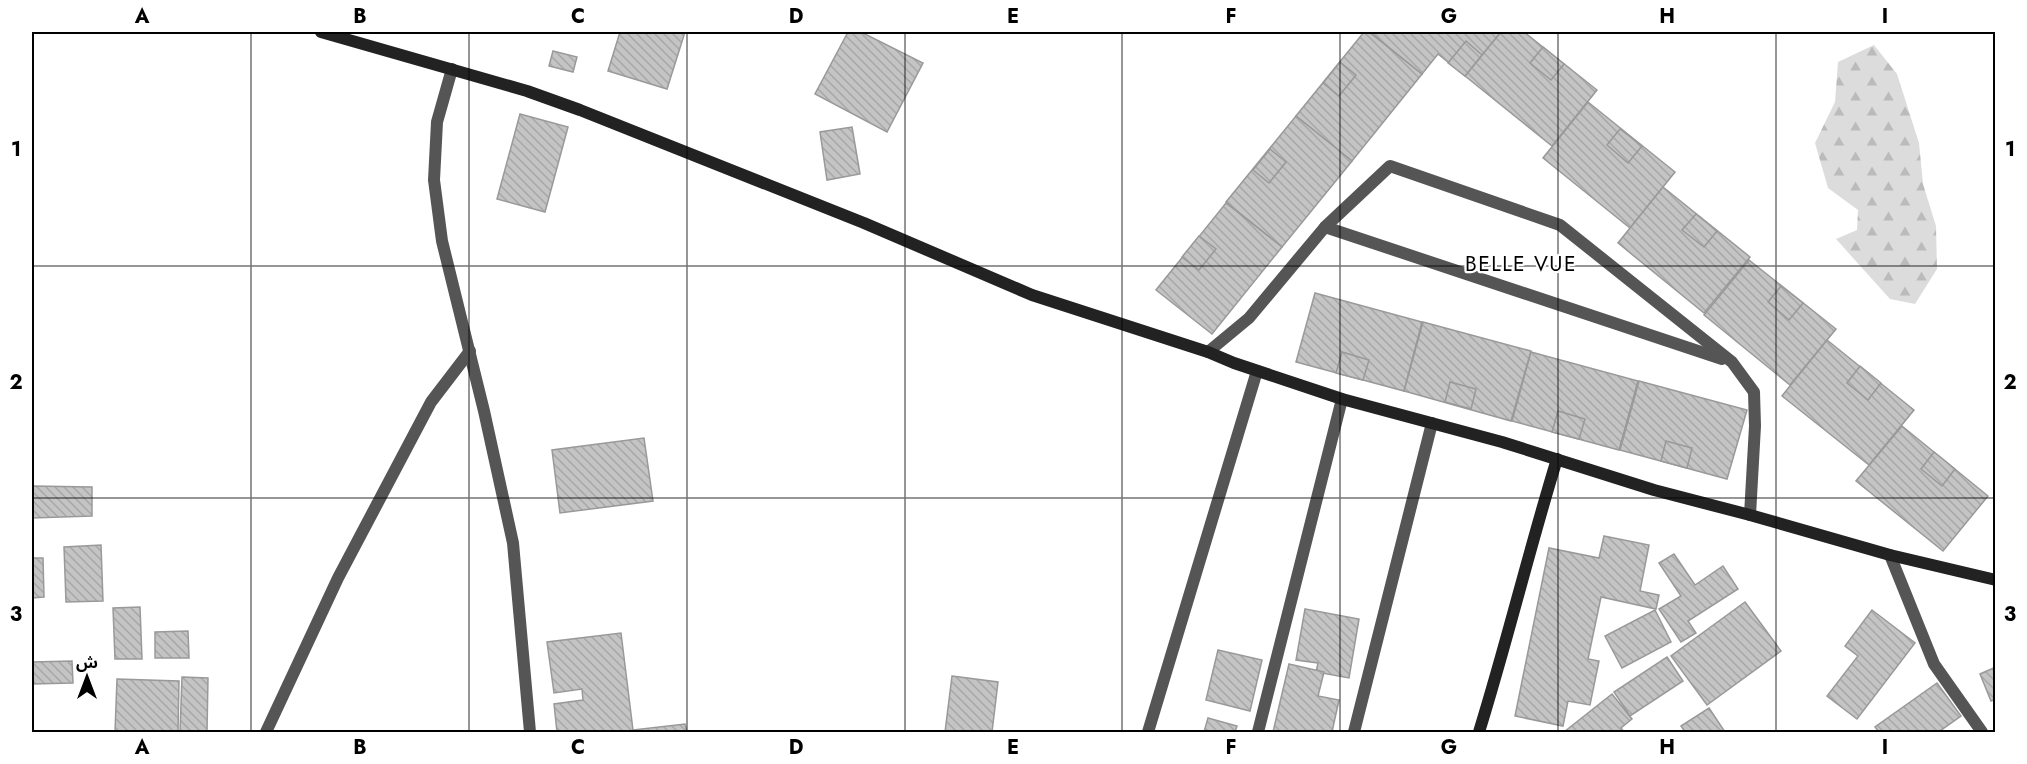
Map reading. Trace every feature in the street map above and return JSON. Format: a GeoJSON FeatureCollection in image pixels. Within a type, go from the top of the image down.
{"type":"FeatureCollection","features":[{"type":"Feature","properties":{"kind":"main road"},"geometry":{"type":"LineString","coordinates":[[321,32],[538,95],[671,145],[864,223],[1032,295],[1208,352],[1342,399],[1502,442],[1654,490],[1890,555],[1995,580]]}},
{"type":"Feature","properties":{"kind":"main road"},"geometry":{"type":"LineString","coordinates":[[1479,732],[1557,459]]}},
{"type":"Feature","properties":{"kind":"street"},"geometry":{"type":"LineString","coordinates":[[452,69],[437,122],[434,180],[442,241],[470,351],[513,543],[530,732]]}},
{"type":"Feature","properties":{"kind":"street"},"geometry":{"type":"LineString","coordinates":[[1208,352],[1249,318],[1324,227],[1390,165],[1560,225],[1732,362],[1754,392],[1755,426],[1750,515]]}},
{"type":"Feature","properties":{"kind":"street"},"geometry":{"type":"LineString","coordinates":[[1324,227],[1732,362]]}},
{"type":"Feature","properties":{"kind":"street"},"geometry":{"type":"LineString","coordinates":[[266,732],[338,578],[431,402],[470,351]]}},
{"type":"Feature","properties":{"kind":"street"},"geometry":{"type":"LineString","coordinates":[[1149,732],[1257,371]]}},
{"type":"Feature","properties":{"kind":"street"},"geometry":{"type":"LineString","coordinates":[[1258,732],[1342,399]]}},
{"type":"Feature","properties":{"kind":"street"},"geometry":{"type":"LineString","coordinates":[[1354,732],[1432,423]]}},
{"type":"Feature","properties":{"kind":"street"},"geometry":{"type":"LineString","coordinates":[[1890,555],[1934,664],[1982,732]]}},
{"type":"Feature","properties":{"kind":"green space"},"geometry":{"type":"Polygon","coordinates":[[[1874,45],[1897,74],[1919,143],[1923,184],[1936,226],[1937,269],[1915,304],[1890,299],[1836,239],[1857,230],[1858,210],[1828,188],[1815,143],[1835,102],[1838,62],[1874,45]]]}},
{"type":"Feature","properties":{"kind":"building"},"geometry":{"type":"Polygon","coordinates":[[[620,32],[685,32],[667,89],[608,71],[620,32]]]}},
{"type":"Feature","properties":{"kind":"building"},"geometry":{"type":"Polygon","coordinates":[[[848,32],[861,32],[923,63],[887,132],[815,94],[848,32]]]}},
{"type":"Feature","properties":{"kind":"building"},"geometry":{"type":"Polygon","coordinates":[[[1364,32],[1369,32],[1422,74],[1352,161],[1296,116],[1364,32]]]}},
{"type":"Feature","properties":{"kind":"building"},"geometry":{"type":"Polygon","coordinates":[[[1370,32],[1501,32],[1465,76],[1438,54],[1422,74],[1370,32]]]}},
{"type":"Feature","properties":{"kind":"building"},"geometry":{"type":"Polygon","coordinates":[[[1501,32],[1524,32],[1597,90],[1552,146],[1465,76],[1501,32]]]}},
{"type":"Feature","properties":{"kind":"building"},"geometry":{"type":"Polygon","coordinates":[[[1466,41],[1482,55],[1465,76],[1448,63],[1466,41]]]}},
{"type":"Feature","properties":{"kind":"building"},"geometry":{"type":"Polygon","coordinates":[[[1543,47],[1564,64],[1551,80],[1530,63],[1543,47]]]}},
{"type":"Feature","properties":{"kind":"building"},"geometry":{"type":"Polygon","coordinates":[[[553,51],[577,57],[573,72],[549,66],[553,51]]]}},
{"type":"Feature","properties":{"kind":"building"},"geometry":{"type":"Polygon","coordinates":[[[1340,62],[1356,75],[1339,96],[1323,83],[1340,62]]]}},
{"type":"Feature","properties":{"kind":"building"},"geometry":{"type":"Polygon","coordinates":[[[1588,102],[1675,172],[1630,228],[1543,158],[1588,102]]]}},
{"type":"Feature","properties":{"kind":"building"},"geometry":{"type":"Polygon","coordinates":[[[520,114],[568,127],[545,212],[497,199],[520,114]]]}},
{"type":"Feature","properties":{"kind":"building"},"geometry":{"type":"Polygon","coordinates":[[[1296,116],[1352,161],[1282,247],[1226,202],[1296,116]]]}},
{"type":"Feature","properties":{"kind":"building"},"geometry":{"type":"Polygon","coordinates":[[[852,127],[860,174],[827,180],[820,132],[852,127]]]}},
{"type":"Feature","properties":{"kind":"building"},"geometry":{"type":"Polygon","coordinates":[[[1620,129],[1642,146],[1628,163],[1607,145],[1620,129]]]}},
{"type":"Feature","properties":{"kind":"building"},"geometry":{"type":"Polygon","coordinates":[[[1270,149],[1286,162],[1269,183],[1253,170],[1270,149]]]}},
{"type":"Feature","properties":{"kind":"building"},"geometry":{"type":"Polygon","coordinates":[[[1663,187],[1750,257],[1704,313],[1618,243],[1663,187]]]}},
{"type":"Feature","properties":{"kind":"building"},"geometry":{"type":"Polygon","coordinates":[[[1226,203],[1282,247],[1212,334],[1156,290],[1226,203]]]}},
{"type":"Feature","properties":{"kind":"building"},"geometry":{"type":"Polygon","coordinates":[[[1696,214],[1717,231],[1704,247],[1682,230],[1696,214]]]}},
{"type":"Feature","properties":{"kind":"building"},"geometry":{"type":"Polygon","coordinates":[[[1199,236],[1216,249],[1199,270],[1182,257],[1199,236]]]}},
{"type":"Feature","properties":{"kind":"building"},"geometry":{"type":"Polygon","coordinates":[[[1749,260],[1836,329],[1790,385],[1704,315],[1749,260]]]}},
{"type":"Feature","properties":{"kind":"building"},"geometry":{"type":"Polygon","coordinates":[[[1781,286],[1803,303],[1789,320],[1768,302],[1781,286]]]}},
{"type":"Feature","properties":{"kind":"building"},"geometry":{"type":"Polygon","coordinates":[[[1315,293],[1422,322],[1404,391],[1296,362],[1315,293]]]}},
{"type":"Feature","properties":{"kind":"building"},"geometry":{"type":"Polygon","coordinates":[[[1423,322],[1531,351],[1511,421],[1404,391],[1423,322]]]}},
{"type":"Feature","properties":{"kind":"building"},"geometry":{"type":"Polygon","coordinates":[[[1827,340],[1914,410],[1869,465],[1782,396],[1827,340]]]}},
{"type":"Feature","properties":{"kind":"building"},"geometry":{"type":"Polygon","coordinates":[[[1342,352],[1369,360],[1363,380],[1336,373],[1342,352]]]}},
{"type":"Feature","properties":{"kind":"building"},"geometry":{"type":"Polygon","coordinates":[[[1531,352],[1638,381],[1619,450],[1512,421],[1531,352]]]}},
{"type":"Feature","properties":{"kind":"building"},"geometry":{"type":"Polygon","coordinates":[[[1860,366],[1881,383],[1868,400],[1847,383],[1860,366]]]}},
{"type":"Feature","properties":{"kind":"building"},"geometry":{"type":"Polygon","coordinates":[[[1639,381],[1747,410],[1727,479],[1620,450],[1639,381]]]}},
{"type":"Feature","properties":{"kind":"building"},"geometry":{"type":"Polygon","coordinates":[[[1450,382],[1476,389],[1471,409],[1445,402],[1450,382]]]}},
{"type":"Feature","properties":{"kind":"building"},"geometry":{"type":"Polygon","coordinates":[[[1558,411],[1585,419],[1579,439],[1552,432],[1558,411]]]}},
{"type":"Feature","properties":{"kind":"building"},"geometry":{"type":"Polygon","coordinates":[[[1902,426],[1988,496],[1943,551],[1856,481],[1902,426]]]}},
{"type":"Feature","properties":{"kind":"building"},"geometry":{"type":"Polygon","coordinates":[[[644,438],[653,501],[560,513],[552,450],[644,438]]]}},
{"type":"Feature","properties":{"kind":"building"},"geometry":{"type":"Polygon","coordinates":[[[1666,441],[1692,448],[1687,468],[1661,461],[1666,441]]]}},
{"type":"Feature","properties":{"kind":"building"},"geometry":{"type":"Polygon","coordinates":[[[1934,452],[1955,469],[1942,486],[1921,469],[1934,452]]]}},
{"type":"Feature","properties":{"kind":"building"},"geometry":{"type":"Polygon","coordinates":[[[32,486],[92,487],[92,516],[32,518],[32,486]]]}},
{"type":"Feature","properties":{"kind":"building"},"geometry":{"type":"Polygon","coordinates":[[[1604,536],[1649,545],[1640,591],[1659,595],[1656,609],[1601,597],[1588,659],[1599,661],[1590,705],[1568,701],[1563,726],[1515,716],[1549,548],[1599,558],[1604,536]]]}},
{"type":"Feature","properties":{"kind":"building"},"geometry":{"type":"Polygon","coordinates":[[[101,545],[103,601],[66,602],[64,547],[101,545]]]}},
{"type":"Feature","properties":{"kind":"building"},"geometry":{"type":"Polygon","coordinates":[[[1674,554],[1695,585],[1723,566],[1738,589],[1688,621],[1696,633],[1681,642],[1659,609],[1681,596],[1659,563],[1674,554]]]}},
{"type":"Feature","properties":{"kind":"building"},"geometry":{"type":"Polygon","coordinates":[[[32,558],[43,558],[44,597],[32,598],[32,558]]]}},
{"type":"Feature","properties":{"kind":"building"},"geometry":{"type":"Polygon","coordinates":[[[1745,602],[1781,651],[1707,705],[1671,656],[1745,602]]]}},
{"type":"Feature","properties":{"kind":"building"},"geometry":{"type":"Polygon","coordinates":[[[140,607],[142,659],[115,659],[113,608],[140,607]]]}},
{"type":"Feature","properties":{"kind":"building"},"geometry":{"type":"Polygon","coordinates":[[[1305,609],[1359,619],[1349,678],[1316,672],[1318,663],[1296,660],[1305,609]]]}},
{"type":"Feature","properties":{"kind":"building"},"geometry":{"type":"Polygon","coordinates":[[[1655,610],[1671,642],[1622,668],[1605,636],[1655,610]]]}},
{"type":"Feature","properties":{"kind":"building"},"geometry":{"type":"Polygon","coordinates":[[[1872,610],[1915,643],[1857,719],[1827,696],[1858,656],[1845,646],[1872,610]]]}},
{"type":"Feature","properties":{"kind":"building"},"geometry":{"type":"Polygon","coordinates":[[[188,631],[189,658],[155,658],[155,632],[188,631]]]}},
{"type":"Feature","properties":{"kind":"building"},"geometry":{"type":"Polygon","coordinates":[[[621,633],[633,730],[685,724],[687,732],[557,732],[554,704],[583,700],[582,689],[554,693],[547,642],[621,633]]]}},
{"type":"Feature","properties":{"kind":"building"},"geometry":{"type":"Polygon","coordinates":[[[1218,650],[1262,660],[1250,711],[1206,700],[1218,650]]]}},
{"type":"Feature","properties":{"kind":"building"},"geometry":{"type":"Polygon","coordinates":[[[1667,657],[1683,681],[1630,716],[1614,692],[1667,657]]]}},
{"type":"Feature","properties":{"kind":"building"},"geometry":{"type":"Polygon","coordinates":[[[72,661],[73,683],[32,684],[32,662],[72,661]]]}},
{"type":"Feature","properties":{"kind":"building"},"geometry":{"type":"Polygon","coordinates":[[[1289,664],[1324,672],[1318,696],[1339,700],[1332,732],[1273,732],[1289,664]]]}},
{"type":"Feature","properties":{"kind":"building"},"geometry":{"type":"Polygon","coordinates":[[[1996,667],[1996,699],[1991,701],[1980,674],[1996,667]]]}},
{"type":"Feature","properties":{"kind":"building"},"geometry":{"type":"Polygon","coordinates":[[[952,676],[998,682],[992,732],[945,732],[952,676]]]}},
{"type":"Feature","properties":{"kind":"building"},"geometry":{"type":"Polygon","coordinates":[[[182,677],[208,678],[207,732],[180,732],[182,677]]]}},
{"type":"Feature","properties":{"kind":"building"},"geometry":{"type":"Polygon","coordinates":[[[117,679],[179,681],[178,732],[115,732],[117,679]]]}},
{"type":"Feature","properties":{"kind":"building"},"geometry":{"type":"Polygon","coordinates":[[[1937,683],[1961,716],[1940,731],[1942,732],[1879,732],[1875,727],[1937,683]]]}},
{"type":"Feature","properties":{"kind":"building"},"geometry":{"type":"Polygon","coordinates":[[[1612,694],[1632,719],[1621,728],[1624,732],[1564,732],[1612,694]]]}},
{"type":"Feature","properties":{"kind":"building"},"geometry":{"type":"Polygon","coordinates":[[[1709,708],[1725,732],[1685,732],[1681,726],[1709,708]]]}},
{"type":"Feature","properties":{"kind":"building"},"geometry":{"type":"Polygon","coordinates":[[[1208,718],[1237,726],[1235,732],[1204,732],[1208,718]]]}},
{"type":"Feature","properties":{"kind":"district","name":"BELLE VUE"},"geometry":{"type":"Point","coordinates":[1521,264]}}]}
